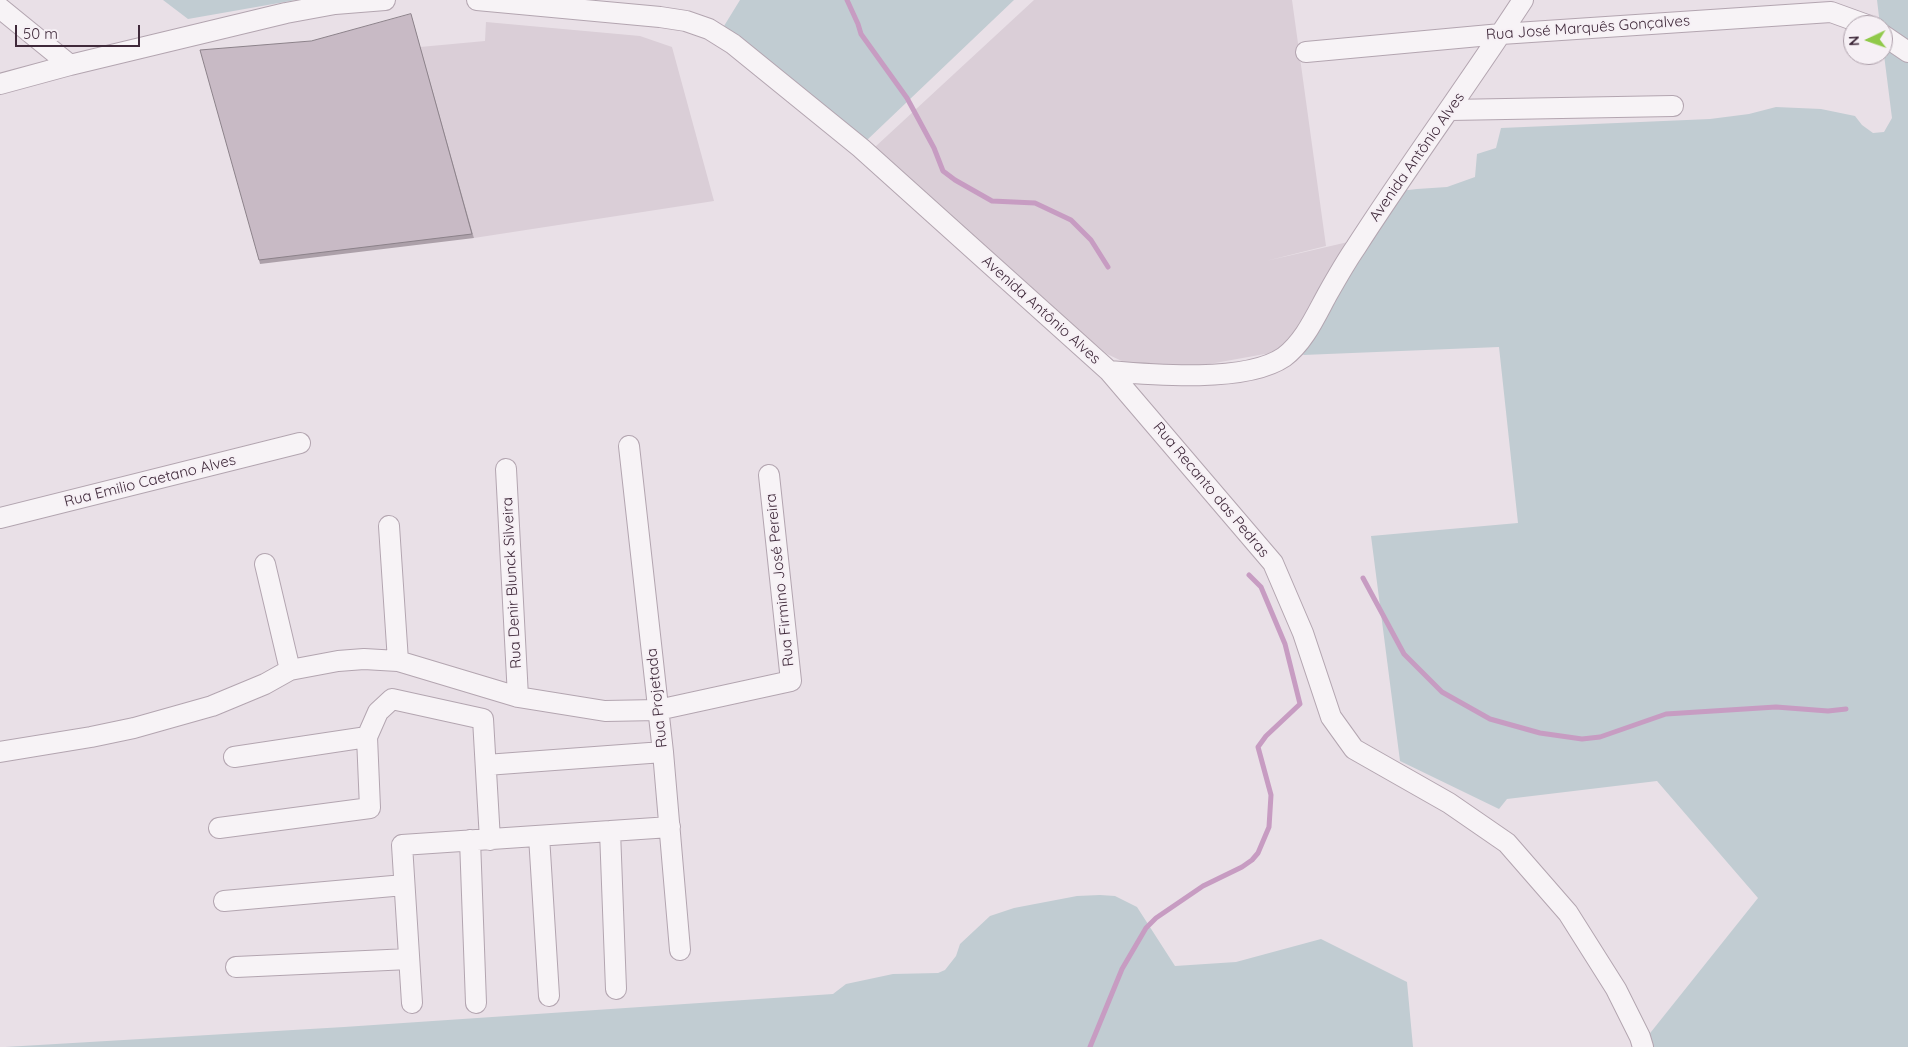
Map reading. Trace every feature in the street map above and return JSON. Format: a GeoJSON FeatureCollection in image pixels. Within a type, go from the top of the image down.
{"type":"FeatureCollection","features":[{"type":"Feature","properties":{"kind":"street"},"geometry":{"type":"LineString","coordinates":[[0,84],[70,65],[286,13],[335,4],[385,0]]}},
{"type":"Feature","properties":{"kind":"street","name":"Avenida Antônio Alves"},"geometry":{"type":"LineString","coordinates":[[477,0],[665,8],[686,21],[709,29],[733,44],[861,148],[1109,371],[1178,376],[1237,372],[1265,365],[1283,358],[1298,344],[1341,270],[1398,181],[1450,110],[1523,0]]}},
{"type":"Feature","properties":{"kind":"street"},"geometry":{"type":"LineString","coordinates":[[0,8],[70,65]]}},
{"type":"Feature","properties":{"kind":"street","name":"Rua José Marquês Gonçalves"},"geometry":{"type":"LineString","coordinates":[[1306,52],[1501,34],[1831,12],[1843,16]]}},
{"type":"Feature","properties":{"kind":"street"},"geometry":{"type":"LineString","coordinates":[[1893,42],[1908,52]]}},
{"type":"Feature","properties":{"kind":"street"},"geometry":{"type":"LineString","coordinates":[[1450,110],[1673,106]]}},
{"type":"Feature","properties":{"kind":"street","name":"Rua Recanto das Pedras"},"geometry":{"type":"LineString","coordinates":[[1109,371],[1273,563],[1303,633],[1331,717],[1354,749],[1448,802],[1507,843],[1568,913],[1616,990],[1640,1036],[1643,1047]]}},
{"type":"Feature","properties":{"kind":"street","name":"Rua Emilio Caetano Alves"},"geometry":{"type":"LineString","coordinates":[[0,518],[300,443]]}},
{"type":"Feature","properties":{"kind":"street","name":"Rua Projetada"},"geometry":{"type":"LineString","coordinates":[[629,446],[663,752],[680,950]]}},
{"type":"Feature","properties":{"kind":"street","name":"Rua Denir Blunck Silveira"},"geometry":{"type":"LineString","coordinates":[[506,469],[518,697]]}},
{"type":"Feature","properties":{"kind":"street","name":"Rua Firmino José Pereira"},"geometry":{"type":"LineString","coordinates":[[0,752],[125,730],[212,706],[265,684],[290,670],[338,661],[364,659],[398,661],[518,697],[605,711],[658,710],[791,681],[769,474]]}},
{"type":"Feature","properties":{"kind":"street"},"geometry":{"type":"LineString","coordinates":[[389,526],[398,661]]}},
{"type":"Feature","properties":{"kind":"street"},"geometry":{"type":"LineString","coordinates":[[266,564],[290,670]]}},
{"type":"Feature","properties":{"kind":"street"},"geometry":{"type":"LineString","coordinates":[[219,828],[370,808],[367,737],[378,712],[392,699],[483,719],[486,765],[480,840],[476,1003]]}},
{"type":"Feature","properties":{"kind":"street"},"geometry":{"type":"LineString","coordinates":[[234,757],[367,737]]}},
{"type":"Feature","properties":{"kind":"street"},"geometry":{"type":"LineString","coordinates":[[486,765],[663,752]]}},
{"type":"Feature","properties":{"kind":"street"},"geometry":{"type":"LineString","coordinates":[[412,1003],[402,845],[670,827]]}},
{"type":"Feature","properties":{"kind":"street"},"geometry":{"type":"LineString","coordinates":[[610,831],[616,989]]}},
{"type":"Feature","properties":{"kind":"street"},"geometry":{"type":"LineString","coordinates":[[539,836],[549,996]]}},
{"type":"Feature","properties":{"kind":"street"},"geometry":{"type":"LineString","coordinates":[[224,901],[404,885]]}},
{"type":"Feature","properties":{"kind":"street"},"geometry":{"type":"LineString","coordinates":[[236,967],[409,959]]}},
{"type":"Feature","properties":{"kind":"shaded area"},"geometry":{"type":"Polygon","coordinates":[[[163,0],[296,0],[188,19],[163,0]]]}},
{"type":"Feature","properties":{"kind":"shaded area"},"geometry":{"type":"Polygon","coordinates":[[[740,0],[1014,0],[866,141],[724,26],[740,0]]]}},
{"type":"Feature","properties":{"kind":"shaded area"},"geometry":{"type":"Polygon","coordinates":[[[1034,0],[1292,0],[1326,246],[1266,261],[1348,242],[1301,329],[1276,352],[1176,370],[1126,363],[1107,354],[1056,311],[875,147],[1034,0]]]}},
{"type":"Feature","properties":{"kind":"shaded area"},"geometry":{"type":"Polygon","coordinates":[[[1877,0],[1908,0],[1908,1047],[1639,1047],[1758,898],[1657,781],[1507,799],[1499,809],[1400,761],[1371,536],[1518,523],[1499,347],[1303,355],[1391,192],[1447,187],[1475,177],[1477,154],[1496,148],[1501,128],[1710,119],[1749,114],[1776,107],[1821,109],[1855,116],[1862,125],[1873,133],[1884,132],[1892,118],[1885,65],[1893,65],[1893,15],[1879,15],[1877,0]]]}},
{"type":"Feature","properties":{"kind":"shaded area"},"geometry":{"type":"Polygon","coordinates":[[[486,22],[640,36],[672,47],[714,201],[474,238],[420,47],[485,41],[486,22]]]}},
{"type":"Feature","properties":{"kind":"shaded area"},"geometry":{"type":"Polygon","coordinates":[[[1077,896],[1115,896],[1137,907],[1175,966],[1236,962],[1321,939],[1407,982],[1413,1047],[5,1047],[344,1027],[833,994],[846,984],[893,974],[938,973],[945,970],[956,956],[960,944],[990,916],[1014,908],[1077,896]]]}},
{"type":"Feature","properties":{"kind":"building"},"geometry":{"type":"Polygon","coordinates":[[[411,14],[472,234],[259,260],[200,50],[311,41],[411,14]]]}},
{"type":"Feature","properties":{"kind":"waterway"},"geometry":{"type":"LineString","coordinates":[[847,0],[861,34],[907,98],[934,148],[943,171],[992,201],[1035,203],[1071,220],[1091,240],[1108,267]]}},
{"type":"Feature","properties":{"kind":"waterway"},"geometry":{"type":"LineString","coordinates":[[1090,1047],[1122,969],[1146,928],[1156,918],[1203,886],[1252,860],[1258,853],[1269,827],[1271,795],[1258,747],[1266,736],[1300,704],[1285,644],[1261,587],[1249,575]]}},
{"type":"Feature","properties":{"kind":"waterway"},"geometry":{"type":"LineString","coordinates":[[1363,578],[1404,654],[1442,692],[1490,719],[1540,733],[1582,739],[1600,737],[1666,714],[1776,707],[1828,711],[1846,709]]}}]}
